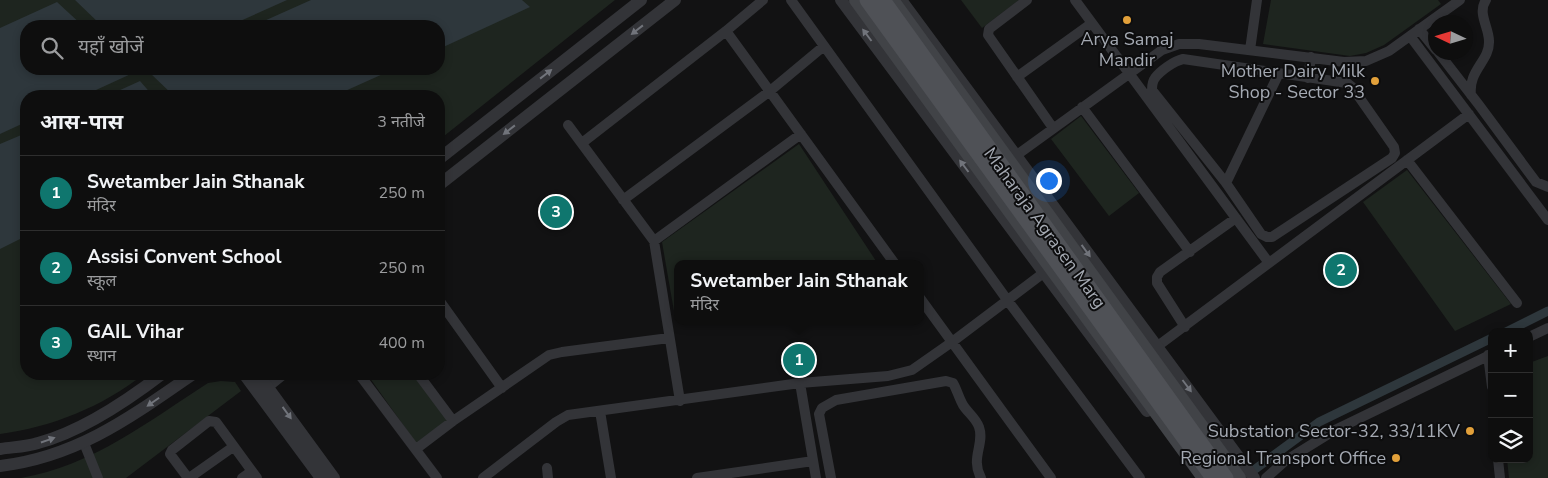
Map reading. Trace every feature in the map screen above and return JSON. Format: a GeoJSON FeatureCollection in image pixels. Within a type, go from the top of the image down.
{"type":"FeatureCollection","features":[{"type":"Feature","properties":{"kind":"main road","name":"Maharaja Agrasen Marg"},"geometry":{"type":"LineString","coordinates":[[856,0],[1047,270],[1090,322],[1200,473]]}},
{"type":"Feature","properties":{"kind":"main road"},"geometry":{"type":"LineString","coordinates":[[867,0],[1213,478]]}},
{"type":"Feature","properties":{"kind":"main road"},"geometry":{"type":"LineString","coordinates":[[883,0],[1227,471]]}},
{"type":"Feature","properties":{"kind":"main road","name":"Maharaja Agrasen Marg"},"geometry":{"type":"LineString","coordinates":[[892,0],[1012,158],[1113,305],[1153,350],[1227,471],[1239,478]]}},
{"type":"Feature","properties":{"kind":"main road"},"geometry":{"type":"LineString","coordinates":[[913,78],[936,60]]}},
{"type":"Feature","properties":{"kind":"main road"},"geometry":{"type":"LineString","coordinates":[[1090,322],[1113,305]]}},
{"type":"Feature","properties":{"kind":"street"},"geometry":{"type":"LineString","coordinates":[[445,153],[640,0]]}},
{"type":"Feature","properties":{"kind":"street"},"geometry":{"type":"LineString","coordinates":[[445,180],[675,0]]}},
{"type":"Feature","properties":{"kind":"street"},"geometry":{"type":"LineString","coordinates":[[582,143],[763,0]]}},
{"type":"Feature","properties":{"kind":"street"},"geometry":{"type":"LineString","coordinates":[[792,0],[1008,301],[1140,478]]}},
{"type":"Feature","properties":{"kind":"street"},"geometry":{"type":"LineString","coordinates":[[841,0],[1047,270],[1182,459],[1200,473]]}},
{"type":"Feature","properties":{"kind":"street"},"geometry":{"type":"LineString","coordinates":[[902,0],[1012,158],[1153,350],[1254,478]]}},
{"type":"Feature","properties":{"kind":"street"},"geometry":{"type":"LineString","coordinates":[[1027,0],[987,32],[1053,128]]}},
{"type":"Feature","properties":{"kind":"street"},"geometry":{"type":"LineString","coordinates":[[1075,0],[1269,264]]}},
{"type":"Feature","properties":{"kind":"street"},"geometry":{"type":"LineString","coordinates":[[1250,50],[1258,0]]}},
{"type":"Feature","properties":{"kind":"street"},"geometry":{"type":"LineString","coordinates":[[1012,158],[1162,50],[1179,44],[1199,44],[1344,62],[1366,61],[1388,51],[1460,0]]}},
{"type":"Feature","properties":{"kind":"street"},"geometry":{"type":"LineString","coordinates":[[1471,95],[1470,86],[1473,75],[1486,55],[1489,42],[1482,16],[1486,0]]}},
{"type":"Feature","properties":{"kind":"street"},"geometry":{"type":"LineString","coordinates":[[1017,77],[1092,23]]}},
{"type":"Feature","properties":{"kind":"street"},"geometry":{"type":"LineString","coordinates":[[1419,29],[1428,40]]}},
{"type":"Feature","properties":{"kind":"street"},"geometry":{"type":"LineString","coordinates":[[726,31],[892,260]]}},
{"type":"Feature","properties":{"kind":"street"},"geometry":{"type":"LineString","coordinates":[[1410,36],[1547,215]]}},
{"type":"Feature","properties":{"kind":"street"},"geometry":{"type":"LineString","coordinates":[[623,200],[770,91],[824,46]]}},
{"type":"Feature","properties":{"kind":"street"},"geometry":{"type":"LineString","coordinates":[[1308,78],[1311,57]]}},
{"type":"Feature","properties":{"kind":"street"},"geometry":{"type":"LineString","coordinates":[[1183,59],[1279,73],[1341,81],[1352,87],[1394,147],[1395,153],[1392,158],[1272,237],[1267,237],[1260,234],[1226,183],[1152,90],[1152,83],[1155,77],[1177,60],[1183,59]]}},
{"type":"Feature","properties":{"kind":"street"},"geometry":{"type":"LineString","coordinates":[[1444,60],[1536,182],[1548,187]]}},
{"type":"Feature","properties":{"kind":"street"},"geometry":{"type":"LineString","coordinates":[[1226,183],[1279,73]]}},
{"type":"Feature","properties":{"kind":"street"},"geometry":{"type":"LineString","coordinates":[[1082,107],[1190,252]]}},
{"type":"Feature","properties":{"kind":"street"},"geometry":{"type":"LineString","coordinates":[[1153,350],[1185,328],[1469,114]]}},
{"type":"Feature","properties":{"kind":"street"},"geometry":{"type":"LineString","coordinates":[[568,126],[654,241],[680,401]]}},
{"type":"Feature","properties":{"kind":"street"},"geometry":{"type":"LineString","coordinates":[[654,241],[801,134]]}},
{"type":"Feature","properties":{"kind":"street"},"geometry":{"type":"LineString","coordinates":[[1408,160],[1517,303]]}},
{"type":"Feature","properties":{"kind":"street"},"geometry":{"type":"LineString","coordinates":[[1185,328],[1158,283],[1157,277],[1160,272],[1236,218]]}},
{"type":"Feature","properties":{"kind":"street"},"geometry":{"type":"LineString","coordinates":[[483,478],[556,422],[568,415],[800,383],[890,376],[912,370],[1008,301],[1047,270]]}},
{"type":"Feature","properties":{"kind":"street"},"geometry":{"type":"LineString","coordinates":[[924,304],[1051,478]]}},
{"type":"Feature","properties":{"kind":"street"},"geometry":{"type":"LineString","coordinates":[[445,308],[502,388]]}},
{"type":"Feature","properties":{"kind":"street"},"geometry":{"type":"LineString","coordinates":[[1533,335],[1548,328]]}},
{"type":"Feature","properties":{"kind":"street"},"geometry":{"type":"LineString","coordinates":[[416,449],[453,421],[549,355],[669,338]]}},
{"type":"Feature","properties":{"kind":"street"},"geometry":{"type":"LineString","coordinates":[[1266,478],[1286,461],[1335,430],[1488,355]]}},
{"type":"Feature","properties":{"kind":"street"},"geometry":{"type":"LineString","coordinates":[[890,376],[893,391]]}},
{"type":"Feature","properties":{"kind":"street"},"geometry":{"type":"LineString","coordinates":[[0,449],[37,444],[62,435],[136,394],[154,380]]}},
{"type":"Feature","properties":{"kind":"street"},"geometry":{"type":"LineString","coordinates":[[0,466],[56,454],[84,443],[114,428],[184,380]]}},
{"type":"Feature","properties":{"kind":"street"},"geometry":{"type":"LineString","coordinates":[[256,380],[321,478]]}},
{"type":"Feature","properties":{"kind":"street"},"geometry":{"type":"LineString","coordinates":[[256,380],[334,478]]}},
{"type":"Feature","properties":{"kind":"street"},"geometry":{"type":"LineString","coordinates":[[364,380],[437,478]]}},
{"type":"Feature","properties":{"kind":"street"},"geometry":{"type":"LineString","coordinates":[[422,380],[453,421]]}},
{"type":"Feature","properties":{"kind":"street"},"geometry":{"type":"LineString","coordinates":[[831,478],[819,414],[822,408],[836,400],[946,381],[953,383],[962,404],[979,428],[980,437],[976,459],[981,478]]}},
{"type":"Feature","properties":{"kind":"street"},"geometry":{"type":"LineString","coordinates":[[800,383],[816,478]]}},
{"type":"Feature","properties":{"kind":"street"},"geometry":{"type":"LineString","coordinates":[[600,411],[611,478]]}},
{"type":"Feature","properties":{"kind":"street"},"geometry":{"type":"LineString","coordinates":[[234,447],[188,478],[170,454],[172,450],[209,421],[216,422],[255,475],[242,478]]}},
{"type":"Feature","properties":{"kind":"street"},"geometry":{"type":"LineString","coordinates":[[84,443],[98,478]]}},
{"type":"Feature","properties":{"kind":"street"},"geometry":{"type":"LineString","coordinates":[[697,478],[764,473],[814,461]]}},
{"type":"Feature","properties":{"kind":"street"},"geometry":{"type":"LineString","coordinates":[[1498,463],[1500,478]]}},
{"type":"Feature","properties":{"kind":"shaded area"},"geometry":{"type":"Polygon","coordinates":[[[0,0],[615,0],[445,135],[445,90],[20,90],[20,380],[136,380],[94,406],[76,414],[19,431],[0,434],[0,0]]]}},
{"type":"Feature","properties":{"kind":"shaded area"},"geometry":{"type":"Polygon","coordinates":[[[75,0],[287,0],[242,20],[96,20],[75,0]]]}},
{"type":"Feature","properties":{"kind":"shaded area"},"geometry":{"type":"Polygon","coordinates":[[[311,0],[522,0],[530,7],[445,46],[445,20],[266,20],[311,0]]]}},
{"type":"Feature","properties":{"kind":"shaded area"},"geometry":{"type":"Polygon","coordinates":[[[961,0],[1019,0],[982,28],[961,0]]]}},
{"type":"Feature","properties":{"kind":"shaded area"},"geometry":{"type":"Polygon","coordinates":[[[1271,0],[1438,0],[1441,4],[1384,45],[1366,53],[1350,56],[1263,44],[1271,0]]]}},
{"type":"Feature","properties":{"kind":"shaded area"},"geometry":{"type":"Polygon","coordinates":[[[57,2],[76,20],[20,20],[20,75],[129,75],[96,90],[20,90],[20,125],[0,134],[0,28],[57,2]]]}},
{"type":"Feature","properties":{"kind":"shaded area"},"geometry":{"type":"Polygon","coordinates":[[[152,75],[381,75],[347,90],[168,90],[152,75]]]}},
{"type":"Feature","properties":{"kind":"shaded area"},"geometry":{"type":"Polygon","coordinates":[[[140,81],[148,90],[120,90],[140,81]]]}},
{"type":"Feature","properties":{"kind":"shaded area"},"geometry":{"type":"Polygon","coordinates":[[[1081,116],[1139,193],[1109,216],[1051,139],[1081,116]]]}},
{"type":"Feature","properties":{"kind":"shaded area"},"geometry":{"type":"Polygon","coordinates":[[[20,136],[20,239],[0,249],[0,144],[20,136]]]}},
{"type":"Feature","properties":{"kind":"shaded area"},"geometry":{"type":"Polygon","coordinates":[[[799,144],[875,260],[674,260],[674,311],[662,242],[799,144]]]}},
{"type":"Feature","properties":{"kind":"shaded area"},"geometry":{"type":"Polygon","coordinates":[[[1407,170],[1511,304],[1455,331],[1363,202],[1407,170]]]}},
{"type":"Feature","properties":{"kind":"shaded area"},"geometry":{"type":"Polygon","coordinates":[[[1548,356],[1548,478],[1509,478],[1507,463],[1533,463],[1533,362],[1548,356]]]}},
{"type":"Feature","properties":{"kind":"shaded area"},"geometry":{"type":"Polygon","coordinates":[[[371,380],[420,380],[449,419],[416,443],[371,380]]]}},
{"type":"Feature","properties":{"kind":"shaded area"},"geometry":{"type":"Polygon","coordinates":[[[221,381],[235,382],[241,391],[126,478],[21,478],[47,472],[96,453],[142,427],[208,383],[221,381]]]}},
{"type":"Feature","properties":{"kind":"waterway"},"geometry":{"type":"LineString","coordinates":[[1514,328],[1548,311]]}},
{"type":"Feature","properties":{"kind":"waterway"},"geometry":{"type":"LineString","coordinates":[[1254,470],[1319,422],[1488,340]]}},
{"type":"Feature","properties":{"kind":"place","name":"Arya Samaj Mandir"},"geometry":{"type":"Point","coordinates":[1127,20]}},
{"type":"Feature","properties":{"kind":"place","name":"Mother Dairy Milk Shop - Sector 33"},"geometry":{"type":"Point","coordinates":[1375,81]}},
{"type":"Feature","properties":{"kind":"place","name":"GAIL Vihar"},"geometry":{"type":"Point","coordinates":[556,212]}},
{"type":"Feature","properties":{"kind":"place","name":"Assisi Convent School"},"geometry":{"type":"Point","coordinates":[1341,270]}},
{"type":"Feature","properties":{"kind":"place","name":"Swetamber Jain Sthanak"},"geometry":{"type":"Point","coordinates":[799,360]}},
{"type":"Feature","properties":{"kind":"place","name":"Substation Sector-32, 33/11KV"},"geometry":{"type":"Point","coordinates":[1470,431]}},
{"type":"Feature","properties":{"kind":"place","name":"Regional Transport Office"},"geometry":{"type":"Point","coordinates":[1396,458]}}]}
